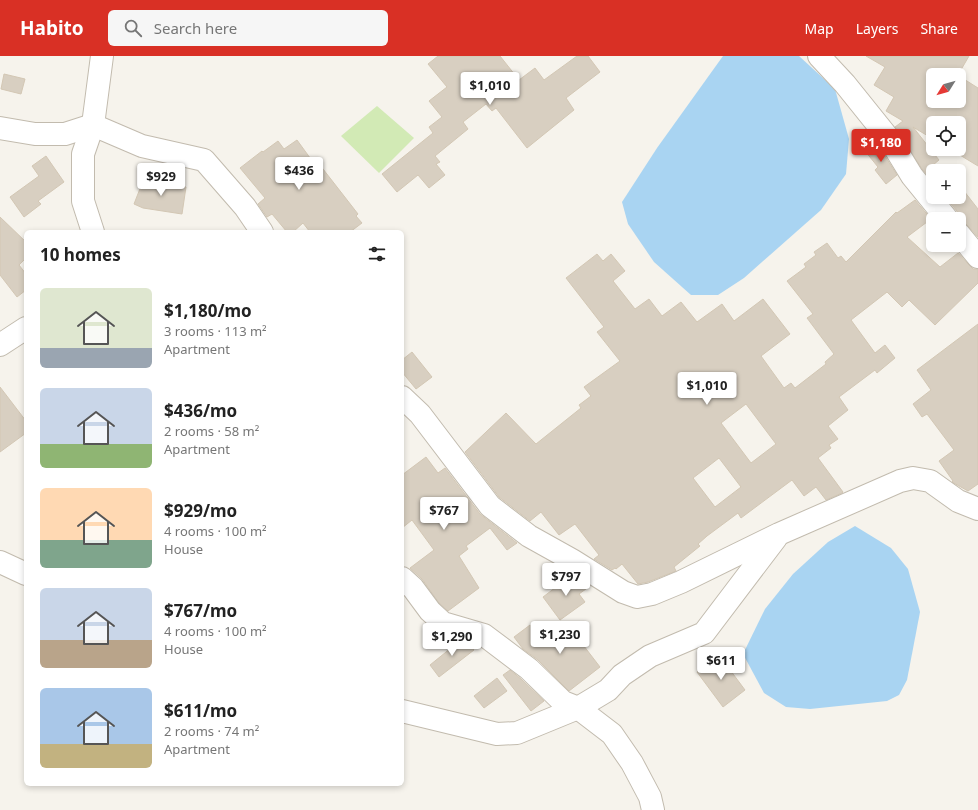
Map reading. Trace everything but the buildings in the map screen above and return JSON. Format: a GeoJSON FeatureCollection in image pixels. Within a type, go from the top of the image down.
{"type":"FeatureCollection","features":[{"type":"Feature","properties":{"kind":"street"},"geometry":{"type":"LineString","coordinates":[[92,230],[83,201],[83,154],[93,125],[102,56]]}},
{"type":"Feature","properties":{"kind":"street"},"geometry":{"type":"LineString","coordinates":[[819,56],[845,84],[890,140],[912,176],[941,212]]}},
{"type":"Feature","properties":{"kind":"street"},"geometry":{"type":"LineString","coordinates":[[0,128],[35,134],[65,134],[93,125],[142,146],[204,160],[245,207],[261,230]]}},
{"type":"Feature","properties":{"kind":"street"},"geometry":{"type":"LineString","coordinates":[[966,242],[978,257]]}},
{"type":"Feature","properties":{"kind":"street"},"geometry":{"type":"LineString","coordinates":[[0,345],[24,329]]}},
{"type":"Feature","properties":{"kind":"street"},"geometry":{"type":"LineString","coordinates":[[404,399],[420,414],[490,506],[529,536],[572,560],[623,592],[637,596],[652,594],[681,582],[779,534],[900,481],[913,478],[930,482],[958,501],[978,509]]}},
{"type":"Feature","properties":{"kind":"street"},"geometry":{"type":"LineString","coordinates":[[404,711],[497,734],[517,733],[578,708],[608,690],[622,675],[650,656],[704,633],[779,534]]}},
{"type":"Feature","properties":{"kind":"street"},"geometry":{"type":"LineString","coordinates":[[0,562],[24,573]]}},
{"type":"Feature","properties":{"kind":"street"},"geometry":{"type":"LineString","coordinates":[[404,580],[413,588],[430,611],[443,623],[484,635],[529,669],[562,702],[578,708],[612,734],[632,763],[650,797],[652,810]]}},
{"type":"Feature","properties":{"kind":"green space"},"geometry":{"type":"Polygon","coordinates":[[[377,106],[414,138],[379,173],[341,136],[377,106]]]}},
{"type":"Feature","properties":{"kind":"water"},"geometry":{"type":"Polygon","coordinates":[[[723,56],[799,56],[835,89],[849,139],[846,174],[821,210],[744,278],[718,295],[691,295],[654,262],[628,224],[622,202],[657,148],[723,56]]]}},
{"type":"Feature","properties":{"kind":"water"},"geometry":{"type":"Polygon","coordinates":[[[855,526],[891,548],[908,569],[920,612],[907,680],[899,695],[887,701],[810,709],[786,707],[764,693],[743,654],[765,609],[793,574],[828,542],[855,526]]]}}]}
